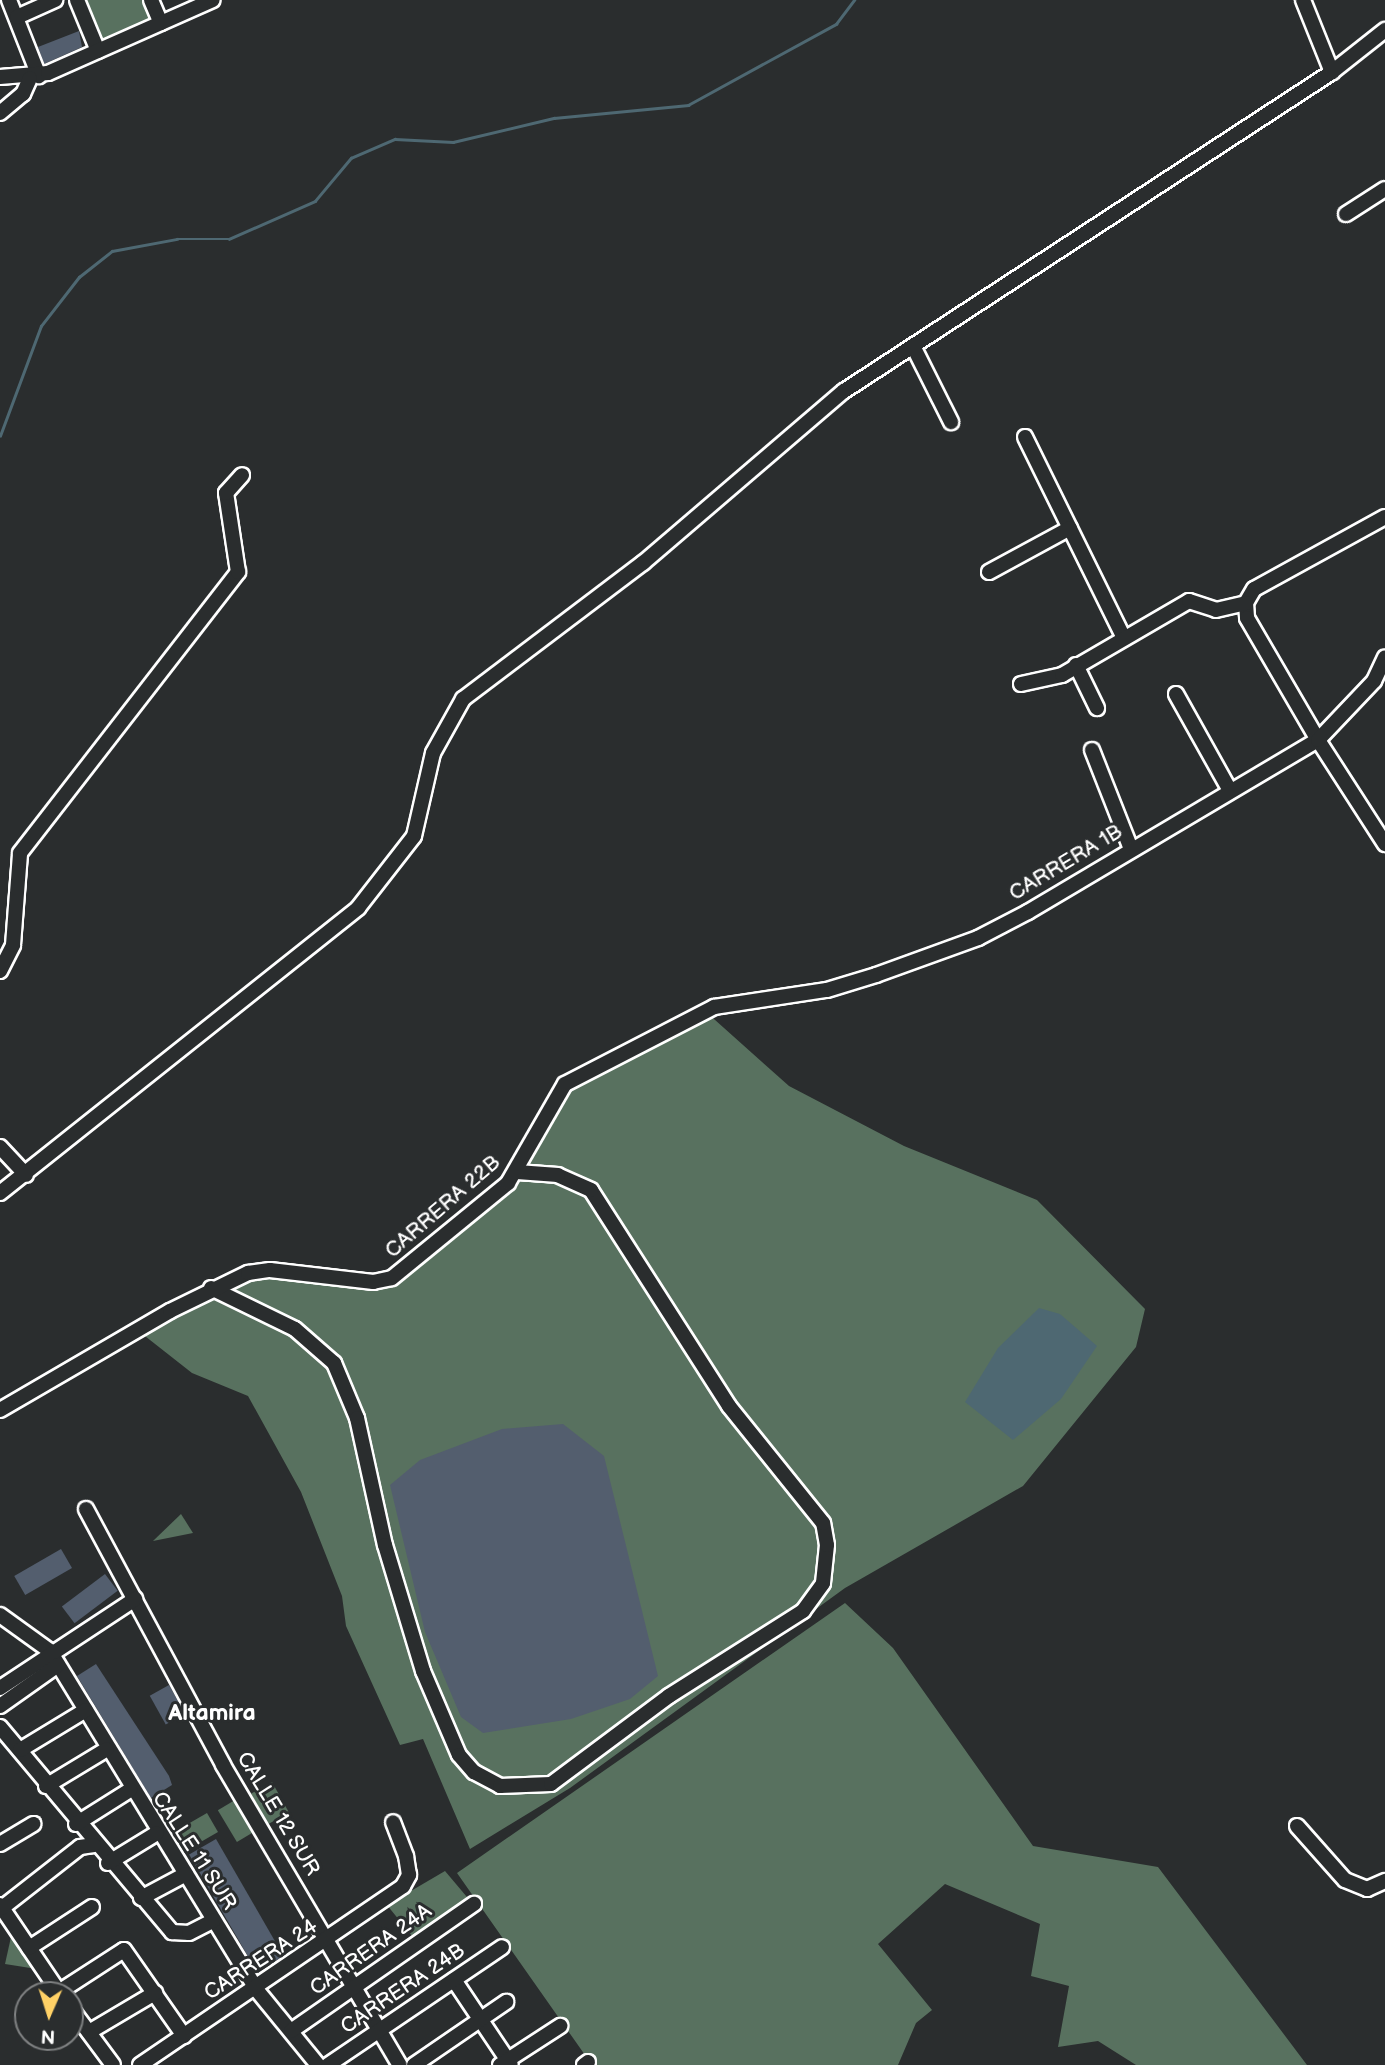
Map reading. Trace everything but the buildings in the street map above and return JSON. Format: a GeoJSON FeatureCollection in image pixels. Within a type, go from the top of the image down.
{"type":"FeatureCollection","features":[{"type":"Feature","properties":{"kind":"street"},"geometry":{"type":"LineString","coordinates":[[0,113],[23,94],[34,77],[17,17],[9,0]]}},
{"type":"Feature","properties":{"kind":"street"},"geometry":{"type":"LineString","coordinates":[[17,17],[55,0]]}},
{"type":"Feature","properties":{"kind":"street"},"geometry":{"type":"LineString","coordinates":[[77,0],[98,51]]}},
{"type":"Feature","properties":{"kind":"street"},"geometry":{"type":"LineString","coordinates":[[151,0],[161,23]]}},
{"type":"Feature","properties":{"kind":"street"},"geometry":{"type":"LineString","coordinates":[[0,77],[34,77],[214,0]]}},
{"type":"Feature","properties":{"kind":"street"},"geometry":{"type":"LineString","coordinates":[[1303,0],[1332,72]]}},
{"type":"Feature","properties":{"kind":"street"},"geometry":{"type":"LineString","coordinates":[[0,1192],[26,1175],[358,908],[414,836],[433,753],[463,699],[643,563],[844,391],[914,348],[1332,72],[1385,30]]}},
{"type":"Feature","properties":{"kind":"street"},"geometry":{"type":"LineString","coordinates":[[1346,214],[1385,189]]}},
{"type":"Feature","properties":{"kind":"street"},"geometry":{"type":"LineString","coordinates":[[914,348],[951,422]]}},
{"type":"Feature","properties":{"kind":"street"},"geometry":{"type":"LineString","coordinates":[[1025,437],[1124,638]]}},
{"type":"Feature","properties":{"kind":"street"},"geometry":{"type":"LineString","coordinates":[[0,971],[13,945],[20,853],[238,572],[226,493],[242,475]]}},
{"type":"Feature","properties":{"kind":"street"},"geometry":{"type":"LineString","coordinates":[[1385,517],[1254,589],[1245,603],[1247,618],[1318,740],[1385,844]]}},
{"type":"Feature","properties":{"kind":"street"},"geometry":{"type":"LineString","coordinates":[[989,572],[1070,528]]}},
{"type":"Feature","properties":{"kind":"street"},"geometry":{"type":"LineString","coordinates":[[1021,684],[1062,675],[1189,601],[1216,610],[1245,603]]}},
{"type":"Feature","properties":{"kind":"street","name":"CARRERA 1B"},"geometry":{"type":"LineString","coordinates":[[714,1007],[827,990],[930,957],[1027,912],[1228,789],[1318,740],[1374,681],[1385,657]]}},
{"type":"Feature","properties":{"kind":"street"},"geometry":{"type":"LineString","coordinates":[[1076,665],[1097,708]]}},
{"type":"Feature","properties":{"kind":"street"},"geometry":{"type":"LineString","coordinates":[[1177,694],[1228,789]]}},
{"type":"Feature","properties":{"kind":"street"},"geometry":{"type":"LineString","coordinates":[[1092,750],[1131,849]]}},
{"type":"Feature","properties":{"kind":"street","name":"CARRERA 22B"},"geometry":{"type":"LineString","coordinates":[[0,1410],[211,1288],[270,1270],[373,1282],[392,1278],[517,1172],[565,1084],[714,1007]]}},
{"type":"Feature","properties":{"kind":"street"},"geometry":{"type":"LineString","coordinates":[[0,1147],[26,1175]]}},
{"type":"Feature","properties":{"kind":"street"},"geometry":{"type":"LineString","coordinates":[[211,1288],[295,1329],[334,1363],[357,1418],[385,1545],[422,1671],[459,1755],[474,1772],[500,1786],[551,1784],[669,1696],[803,1611],[823,1583],[827,1545],[823,1523],[729,1406],[591,1190],[558,1175],[517,1172]]}},
{"type":"Feature","properties":{"kind":"street","name":"CALLE 12 SUR"},"geometry":{"type":"LineString","coordinates":[[86,1509],[223,1765],[330,1940],[400,2065]]}},
{"type":"Feature","properties":{"kind":"street"},"geometry":{"type":"LineString","coordinates":[[0,1688],[50,1651],[135,1599]]}},
{"type":"Feature","properties":{"kind":"street"},"geometry":{"type":"LineString","coordinates":[[0,1615],[50,1651]]}},
{"type":"Feature","properties":{"kind":"street","name":"CALLE 11 SUR"},"geometry":{"type":"LineString","coordinates":[[50,1651],[130,1790],[186,1874],[256,1989],[318,2065]]}},
{"type":"Feature","properties":{"kind":"street"},"geometry":{"type":"LineString","coordinates":[[0,1706],[58,1665]]}},
{"type":"Feature","properties":{"kind":"street"},"geometry":{"type":"LineString","coordinates":[[20,1749],[86,1710]]}},
{"type":"Feature","properties":{"kind":"street"},"geometry":{"type":"LineString","coordinates":[[0,1727],[108,1863],[172,1933],[189,1933],[214,1920]]}},
{"type":"Feature","properties":{"kind":"street"},"geometry":{"type":"LineString","coordinates":[[46,1786],[107,1749]]}},
{"type":"Feature","properties":{"kind":"street"},"geometry":{"type":"LineString","coordinates":[[76,1824],[130,1790]]}},
{"type":"Feature","properties":{"kind":"street","name":"CARRERA 24"},"geometry":{"type":"LineString","coordinates":[[140,2065],[160,2059],[184,2036],[330,1940],[403,1886],[409,1875],[406,1856],[393,1822]]}},
{"type":"Feature","properties":{"kind":"street"},"geometry":{"type":"LineString","coordinates":[[0,1844],[33,1824]]}},
{"type":"Feature","properties":{"kind":"street"},"geometry":{"type":"LineString","coordinates":[[1297,1826],[1345,1880],[1367,1889],[1385,1881]]}},
{"type":"Feature","properties":{"kind":"street"},"geometry":{"type":"LineString","coordinates":[[108,1863],[157,1833]]}},
{"type":"Feature","properties":{"kind":"street"},"geometry":{"type":"LineString","coordinates":[[52,1981],[1,1906],[80,1847],[94,1845]]}},
{"type":"Feature","properties":{"kind":"street"},"geometry":{"type":"LineString","coordinates":[[141,1898],[186,1874]]}},
{"type":"Feature","properties":{"kind":"street","name":"CARRERA 24A"},"geometry":{"type":"LineString","coordinates":[[291,2031],[474,1904]]}},
{"type":"Feature","properties":{"kind":"street"},"geometry":{"type":"LineString","coordinates":[[29,1948],[92,1907]]}},
{"type":"Feature","properties":{"kind":"street","name":"CARRERA 24B"},"geometry":{"type":"LineString","coordinates":[[328,2065],[502,1947]]}},
{"type":"Feature","properties":{"kind":"street"},"geometry":{"type":"LineString","coordinates":[[78,1981],[124,1950],[184,2036]]}},
{"type":"Feature","properties":{"kind":"street"},"geometry":{"type":"LineString","coordinates":[[453,1980],[480,2018],[506,2063],[560,2026]]}},
{"type":"Feature","properties":{"kind":"street"},"geometry":{"type":"LineString","coordinates":[[89,2032],[155,1993]]}},
{"type":"Feature","properties":{"kind":"street"},"geometry":{"type":"LineString","coordinates":[[414,2065],[506,2002]]}},
{"type":"Feature","properties":{"kind":"street"},"geometry":{"type":"LineString","coordinates":[[84,2025],[113,2065]]}},
{"type":"Feature","properties":{"kind":"street"},"geometry":{"type":"LineString","coordinates":[[96,2065],[100,2047]]}},
{"type":"Feature","properties":{"kind":"green space"},"geometry":{"type":"Polygon","coordinates":[[[81,0],[144,0],[151,18],[99,40],[81,0]]]}},
{"type":"Feature","properties":{"kind":"green space"},"geometry":{"type":"Polygon","coordinates":[[[705,1011],[789,1086],[904,1146],[1037,1200],[1145,1309],[1136,1347],[1023,1486],[845,1588],[570,1788],[470,1849],[423,1739],[400,1745],[346,1626],[342,1596],[301,1492],[248,1396],[192,1373],[136,1329],[248,1273],[392,1278],[508,1183],[554,1096],[705,1011]]]}},
{"type":"Feature","properties":{"kind":"green space"},"geometry":{"type":"Polygon","coordinates":[[[181,1514],[193,1533],[153,1541],[181,1514]]]}},
{"type":"Feature","properties":{"kind":"green space"},"geometry":{"type":"Polygon","coordinates":[[[845,1603],[893,1648],[1033,1846],[1158,1867],[1307,2065],[1136,2065],[1098,2041],[1058,2047],[1069,1986],[1031,1976],[1040,1924],[945,1884],[878,1944],[932,2010],[916,2023],[898,2065],[592,2065],[457,1873],[845,1603]]]}},
{"type":"Feature","properties":{"kind":"green space"},"geometry":{"type":"Polygon","coordinates":[[[272,1782],[289,1813],[268,1824],[251,1794],[272,1782]]]}},
{"type":"Feature","properties":{"kind":"green space"},"geometry":{"type":"Polygon","coordinates":[[[235,1800],[254,1832],[237,1842],[218,1810],[235,1800]]]}},
{"type":"Feature","properties":{"kind":"green space"},"geometry":{"type":"Polygon","coordinates":[[[207,1813],[218,1832],[182,1853],[171,1834],[207,1813]]]}},
{"type":"Feature","properties":{"kind":"green space"},"geometry":{"type":"Polygon","coordinates":[[[445,1871],[472,1903],[416,1941],[387,1905],[445,1871]]]}},
{"type":"Feature","properties":{"kind":"green space"},"geometry":{"type":"Polygon","coordinates":[[[13,1928],[43,1970],[5,1964],[13,1928]]]}},
{"type":"Feature","properties":{"kind":"water"},"geometry":{"type":"Polygon","coordinates":[[[1039,1308],[1060,1314],[1097,1346],[1061,1399],[1013,1440],[965,1402],[998,1348],[1039,1308]]]}},
{"type":"Feature","properties":{"kind":"waterway"},"geometry":{"type":"LineString","coordinates":[[0,436],[41,326],[79,277],[112,251],[177,239],[229,239],[315,201],[351,158],[395,139],[453,142],[554,118],[688,105],[836,24],[854,0]]}},
{"type":"Feature","properties":{"kind":"district","name":"Altamira"},"geometry":{"type":"Point","coordinates":[212,1713]}}]}
